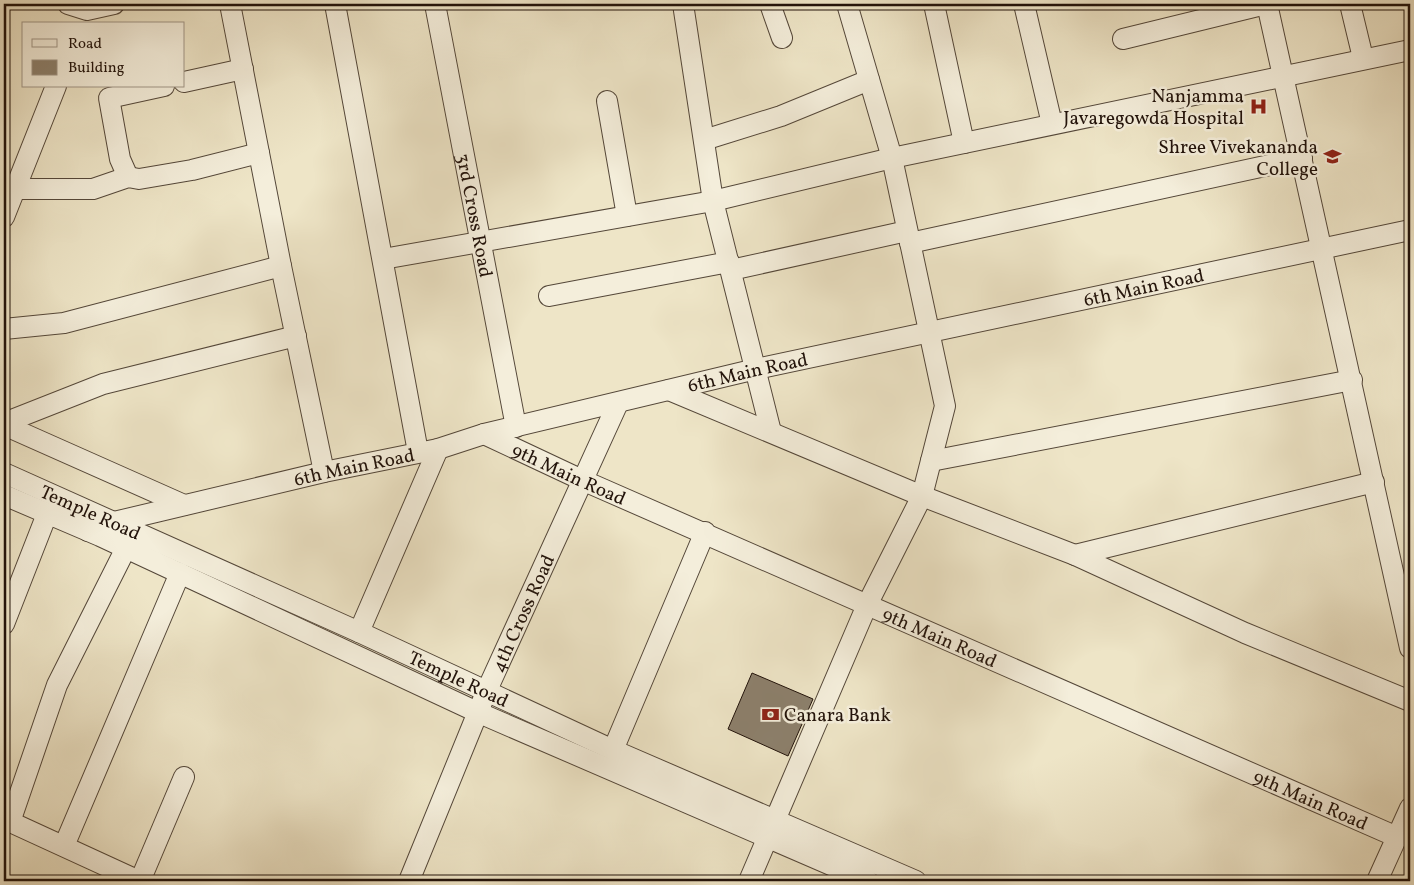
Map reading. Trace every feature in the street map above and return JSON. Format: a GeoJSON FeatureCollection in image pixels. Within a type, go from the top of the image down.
{"type":"FeatureCollection","features":[{"type":"Feature","properties":{"kind":"street"},"geometry":{"type":"LineString","coordinates":[[81,10],[114,4]]}},
{"type":"Feature","properties":{"kind":"street"},"geometry":{"type":"LineString","coordinates":[[230,4],[281,266],[324,472]]}},
{"type":"Feature","properties":{"kind":"street"},"geometry":{"type":"LineString","coordinates":[[335,4],[418,452]]}},
{"type":"Feature","properties":{"kind":"street","name":"3rd Cross Road"},"geometry":{"type":"LineString","coordinates":[[435,4],[516,427]]}},
{"type":"Feature","properties":{"kind":"street"},"geometry":{"type":"LineString","coordinates":[[683,4],[713,201],[771,432]]}},
{"type":"Feature","properties":{"kind":"street"},"geometry":{"type":"LineString","coordinates":[[770,4],[782,38]]}},
{"type":"Feature","properties":{"kind":"street"},"geometry":{"type":"LineString","coordinates":[[749,881],[867,606],[922,496],[945,406],[892,158],[847,4]]}},
{"type":"Feature","properties":{"kind":"street"},"geometry":{"type":"LineString","coordinates":[[934,4],[964,143]]}},
{"type":"Feature","properties":{"kind":"street"},"geometry":{"type":"LineString","coordinates":[[1024,4],[1052,124]]}},
{"type":"Feature","properties":{"kind":"street"},"geometry":{"type":"LineString","coordinates":[[1123,40],[1267,4],[1323,247],[1410,648]]}},
{"type":"Feature","properties":{"kind":"street"},"geometry":{"type":"LineString","coordinates":[[1350,4],[1363,58]]}},
{"type":"Feature","properties":{"kind":"street"},"geometry":{"type":"LineString","coordinates":[[383,259],[713,201],[892,158],[1363,58],[1410,50]]}},
{"type":"Feature","properties":{"kind":"street"},"geometry":{"type":"LineString","coordinates":[[185,82],[243,69]]}},
{"type":"Feature","properties":{"kind":"street"},"geometry":{"type":"LineString","coordinates":[[704,140],[780,116],[869,80]]}},
{"type":"Feature","properties":{"kind":"street"},"geometry":{"type":"LineString","coordinates":[[4,217],[55,88]]}},
{"type":"Feature","properties":{"kind":"street"},"geometry":{"type":"LineString","coordinates":[[128,177],[120,159],[109,98],[155,88]]}},
{"type":"Feature","properties":{"kind":"street"},"geometry":{"type":"LineString","coordinates":[[607,100],[627,216]]}},
{"type":"Feature","properties":{"kind":"street"},"geometry":{"type":"LineString","coordinates":[[15,189],[93,189],[128,177],[139,179],[192,170],[259,153]]}},
{"type":"Feature","properties":{"kind":"street"},"geometry":{"type":"LineString","coordinates":[[549,296],[908,237],[1302,158]]}},
{"type":"Feature","properties":{"kind":"street","name":"6th Main Road"},"geometry":{"type":"LineString","coordinates":[[88,531],[114,522],[324,472],[438,449],[484,434],[756,370],[1323,247],[1410,230]]}},
{"type":"Feature","properties":{"kind":"street"},"geometry":{"type":"LineString","coordinates":[[4,330],[64,323],[281,266]]}},
{"type":"Feature","properties":{"kind":"street"},"geometry":{"type":"LineString","coordinates":[[4,424],[102,384],[296,336]]}},
{"type":"Feature","properties":{"kind":"street"},"geometry":{"type":"LineString","coordinates":[[931,461],[1352,380]]}},
{"type":"Feature","properties":{"kind":"street"},"geometry":{"type":"LineString","coordinates":[[669,390],[922,496],[1075,556],[1245,633],[1410,701]]}},
{"type":"Feature","properties":{"kind":"street","name":"4th Cross Road"},"geometry":{"type":"LineString","coordinates":[[409,881],[477,712],[618,403]]}},
{"type":"Feature","properties":{"kind":"street"},"geometry":{"type":"LineString","coordinates":[[4,424],[184,506]]}},
{"type":"Feature","properties":{"kind":"street","name":"9th Main Road"},"geometry":{"type":"LineString","coordinates":[[484,434],[582,480],[705,532],[867,606],[1397,837]]}},
{"type":"Feature","properties":{"kind":"street"},"geometry":{"type":"LineString","coordinates":[[360,632],[438,449]]}},
{"type":"Feature","properties":{"kind":"street","name":"Temple Road"},"geometry":{"type":"LineString","coordinates":[[4,473],[487,690],[613,750],[868,881]]}},
{"type":"Feature","properties":{"kind":"street"},"geometry":{"type":"LineString","coordinates":[[1075,556],[1374,482]]}},
{"type":"Feature","properties":{"kind":"street","name":"Temple Road"},"geometry":{"type":"LineString","coordinates":[[4,495],[126,548],[477,712],[770,829],[916,881]]}},
{"type":"Feature","properties":{"kind":"street"},"geometry":{"type":"LineString","coordinates":[[4,624],[47,514]]}},
{"type":"Feature","properties":{"kind":"street"},"geometry":{"type":"LineString","coordinates":[[613,750],[705,532]]}},
{"type":"Feature","properties":{"kind":"street"},"geometry":{"type":"LineString","coordinates":[[126,548],[57,685],[7,820],[140,881],[184,777]]}},
{"type":"Feature","properties":{"kind":"street"},"geometry":{"type":"LineString","coordinates":[[64,846],[180,573]]}},
{"type":"Feature","properties":{"kind":"street"},"geometry":{"type":"LineString","coordinates":[[1377,881],[1410,808]]}},
{"type":"Feature","properties":{"kind":"building","name":"Canara Bank"},"geometry":{"type":"Polygon","coordinates":[[[752,673],[813,699],[788,756],[728,729],[752,673]]]}},
{"type":"Feature","properties":{"kind":"place","name":"Nanjamma Javaregowda Hospital"},"geometry":{"type":"Point","coordinates":[1258,106]}},
{"type":"Feature","properties":{"kind":"place","name":"Shree Vivekananda College"},"geometry":{"type":"Point","coordinates":[1332,157]}},
{"type":"Feature","properties":{"kind":"place","name":"Canara Bank"},"geometry":{"type":"Point","coordinates":[770,714]}}]}
